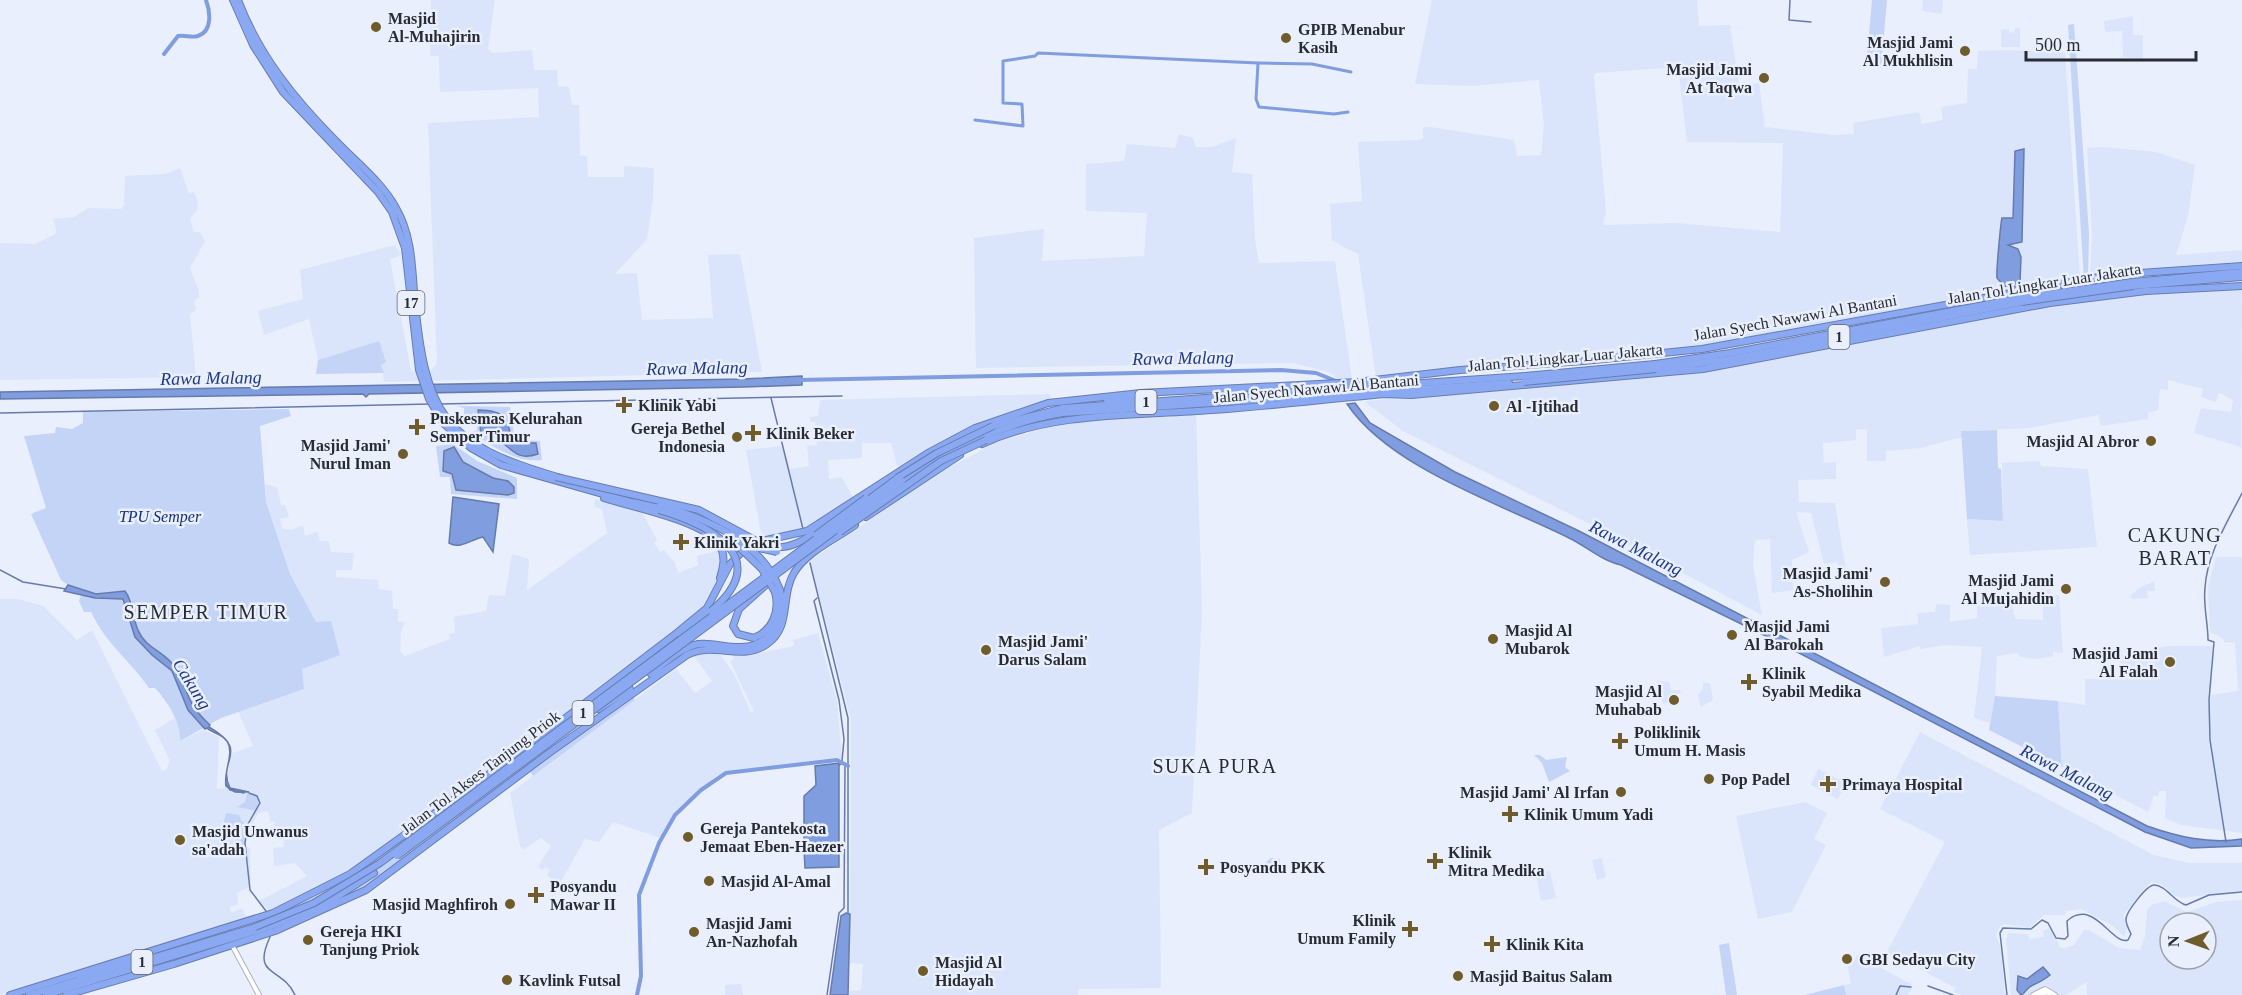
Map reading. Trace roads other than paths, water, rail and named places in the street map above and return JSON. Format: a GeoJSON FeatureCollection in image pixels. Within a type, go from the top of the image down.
{"type":"FeatureCollection","features":[{"type":"Feature","properties":{"kind":"highway","name":"17"},"geometry":{"type":"LineString","coordinates":[[233,0],[253,45],[283,92],[378,192],[394,217],[405,248],[419,370],[429,399],[443,423],[461,441],[491,460],[697,517],[722,529],[745,545],[764,567]]}},
{"type":"Feature","properties":{"kind":"highway","name":"17"},"geometry":{"type":"LineString","coordinates":[[238,0],[257,42],[286,88],[382,188],[396,209],[410,248],[423,369],[440,409],[463,436],[484,450],[503,460],[556,479]]}},
{"type":"Feature","properties":{"kind":"highway","name":"Jalan Syech Nawawi Al Bantani"},"geometry":{"type":"LineString","coordinates":[[1190,410],[1302,401],[1460,370],[1579,362],[1732,345],[2110,275],[2242,266]]}},
{"type":"Feature","properties":{"kind":"highway","name":"Jalan Tol Lingkar Luar Jakarta"},"geometry":{"type":"LineString","coordinates":[[900,476],[955,443],[993,426],[1063,408],[1525,379],[1656,366],[2022,300],[2132,284],[2242,272]]}},
{"type":"Feature","properties":{"kind":"highway"},"geometry":{"type":"LineString","coordinates":[[2110,275],[2101,280],[2098,285],[2101,293],[2111,296],[2242,286]]}},
{"type":"Feature","properties":{"kind":"highway","name":"Jalan Tol Lingkar Luar Jakarta"},"geometry":{"type":"LineString","coordinates":[[2132,284],[2242,277]]}},
{"type":"Feature","properties":{"kind":"highway"},"geometry":{"type":"LineString","coordinates":[[2064,283],[2077,285],[2080,290],[2079,297],[2067,301]]}},
{"type":"Feature","properties":{"kind":"highway","name":"Jalan Syech Nawawi Al Bantani"},"geometry":{"type":"LineString","coordinates":[[1084,399],[1172,391],[1301,386],[1411,395],[1730,365],[2050,303],[2111,296]]}},
{"type":"Feature","properties":{"kind":"highway"},"geometry":{"type":"LineString","coordinates":[[1579,362],[1587,365],[1589,371],[1588,377],[1580,380]]}},
{"type":"Feature","properties":{"kind":"highway","name":"Jalan Tol Lingkar Luar Jakarta"},"geometry":{"type":"LineString","coordinates":[[900,476],[996,430],[1032,419],[1063,413],[1260,400],[1359,389]]}},
{"type":"Feature","properties":{"kind":"highway"},"geometry":{"type":"LineString","coordinates":[[659,508],[704,516],[756,547],[781,552],[803,544],[860,502],[975,428],[1048,403],[1182,394],[1214,397]]}},
{"type":"Feature","properties":{"kind":"highway"},"geometry":{"type":"LineString","coordinates":[[810,550],[847,528],[941,461],[986,440],[1071,419],[1190,410],[1260,400]]}},
{"type":"Feature","properties":{"kind":"highway"},"geometry":{"type":"LineString","coordinates":[[66,995],[159,968],[231,942],[275,931],[335,906],[371,886],[549,753],[690,653],[711,649],[745,652],[768,644],[782,626],[789,585],[799,567],[952,459],[998,438]]}},
{"type":"Feature","properties":{"kind":"highway"},"geometry":{"type":"LineString","coordinates":[[33,991],[97,966],[269,914],[350,874],[538,740],[673,636],[712,601],[728,567],[743,550],[762,541],[807,531],[883,481],[900,476]]}},
{"type":"Feature","properties":{"kind":"highway"},"geometry":{"type":"LineString","coordinates":[[900,476],[902,481],[911,488]]}},
{"type":"Feature","properties":{"kind":"highway","name":"Jalan Tol Akses Tanjung Priok"},"geometry":{"type":"LineString","coordinates":[[46,995],[231,942],[286,921],[351,888],[810,550],[900,476]]}},
{"type":"Feature","properties":{"kind":"highway","name":"Jalan Tol Akses Tanjung Priok"},"geometry":{"type":"LineString","coordinates":[[33,991],[255,927],[314,903],[369,871],[900,476]]}},
{"type":"Feature","properties":{"kind":"highway"},"geometry":{"type":"LineString","coordinates":[[556,479],[699,510],[771,547],[784,548],[798,543],[883,481]]}},
{"type":"Feature","properties":{"kind":"highway"},"geometry":{"type":"LineString","coordinates":[[556,479],[684,522],[713,538],[723,556],[721,573],[712,601]]}},
{"type":"Feature","properties":{"kind":"highway"},"geometry":{"type":"LineString","coordinates":[[883,481],[894,485],[896,498]]}},
{"type":"Feature","properties":{"kind":"highway"},"geometry":{"type":"LineString","coordinates":[[659,508],[723,539],[734,552],[738,568],[736,581],[729,595],[659,657]]}},
{"type":"Feature","properties":{"kind":"highway"},"geometry":{"type":"LineString","coordinates":[[764,567],[769,579],[771,582],[773,586],[775,592],[776,611],[764,632],[754,638],[746,638],[734,628],[734,619],[738,612],[752,597],[767,584],[775,578],[790,565]]}},
{"type":"Feature","properties":{"kind":"highway"},"geometry":{"type":"LineString","coordinates":[[589,714],[688,648],[705,644],[747,647],[767,637],[778,622],[782,604],[778,584],[764,567]]}},
{"type":"Feature","properties":{"kind":"highway"},"geometry":{"type":"LineString","coordinates":[[551,729],[550,735],[555,742],[563,743]]}},
{"type":"Feature","properties":{"kind":"highway"},"geometry":{"type":"LineString","coordinates":[[538,740],[547,741],[549,753]]}},
{"type":"Feature","properties":{"kind":"highway"},"geometry":{"type":"LineString","coordinates":[[10,995],[33,991],[248,926],[255,927]]}},
{"type":"Feature","properties":{"kind":"highway"},"geometry":{"type":"LineString","coordinates":[[159,968],[167,963],[231,942]]}},
{"type":"Feature","properties":{"kind":"main road"},"geometry":{"type":"LineString","coordinates":[[231,942],[259,995]]}},
{"type":"Feature","properties":{"kind":"main road"},"geometry":{"type":"LineString","coordinates":[[2033,995],[2046,989],[2053,995]]}},
{"type":"Feature","properties":{"kind":"main road"},"geometry":{"type":"LineString","coordinates":[[2038,995],[2047,992],[2053,995]]}},
{"type":"Feature","properties":{"kind":"water"},"geometry":{"type":"Polygon","coordinates":[[[2024,149],[2022,242],[2008,245],[2018,249],[2021,257],[2020,283],[2016,287],[2004,286],[1997,278],[2001,221],[2002,218],[2013,218],[2015,151],[2024,149]]]}},
{"type":"Feature","properties":{"kind":"water"},"geometry":{"type":"Polygon","coordinates":[[[802,376],[802,385],[745,387],[369,394],[366,397],[363,394],[0,399],[0,392],[742,379],[802,376]]]}},
{"type":"Feature","properties":{"kind":"water"},"geometry":{"type":"Polygon","coordinates":[[[1355,403],[1370,423],[1455,472],[1579,531],[2147,826],[2194,838],[2218,841],[2242,839],[2242,846],[2191,848],[2145,832],[1774,640],[1418,466],[1366,427],[1347,404],[1355,403]]]}},
{"type":"Feature","properties":{"kind":"water"},"geometry":{"type":"Polygon","coordinates":[[[478,410],[500,414],[507,422],[512,443],[536,443],[538,454],[520,455],[497,438],[481,434],[478,410]]]}},
{"type":"Feature","properties":{"kind":"water"},"geometry":{"type":"Polygon","coordinates":[[[454,447],[463,462],[493,478],[508,481],[514,487],[514,493],[508,495],[456,490],[452,474],[443,471],[444,451],[454,447]]]}},
{"type":"Feature","properties":{"kind":"water"},"geometry":{"type":"Polygon","coordinates":[[[453,497],[499,504],[493,552],[483,537],[462,545],[449,543],[453,497]]]}},
{"type":"Feature","properties":{"kind":"water"},"geometry":{"type":"Polygon","coordinates":[[[68,585],[96,594],[125,591],[141,636],[170,661],[179,674],[191,703],[210,725],[209,727],[222,736],[205,729],[188,710],[172,671],[135,637],[123,599],[95,598],[64,591],[68,585]]]}},
{"type":"Feature","properties":{"kind":"water"},"geometry":{"type":"Polygon","coordinates":[[[227,742],[231,750],[227,770],[230,788],[249,792],[235,792],[226,786],[226,775],[230,751],[227,742]]]}},
{"type":"Feature","properties":{"kind":"water"},"geometry":{"type":"Polygon","coordinates":[[[839,763],[839,867],[805,868],[804,850],[807,844],[804,839],[804,796],[816,785],[815,766],[839,763]]]}},
{"type":"Feature","properties":{"kind":"water"},"geometry":{"type":"Polygon","coordinates":[[[846,913],[850,914],[848,995],[830,995],[841,916],[846,913]]]}},
{"type":"Feature","properties":{"kind":"water"},"geometry":{"type":"Polygon","coordinates":[[[2043,967],[2050,975],[2021,995],[2017,990],[2018,976],[2027,979],[2043,967]]]}},
{"type":"Feature","properties":{"kind":"waterway"},"geometry":{"type":"LineString","coordinates":[[164,54],[178,36],[196,37],[206,30],[209,20],[206,0]]}},
{"type":"Feature","properties":{"kind":"waterway"},"geometry":{"type":"LineString","coordinates":[[1790,0],[1789,20],[1811,22]]}},
{"type":"Feature","properties":{"kind":"waterway"},"geometry":{"type":"LineString","coordinates":[[975,120],[1023,126],[1022,104],[1003,103],[1003,61],[1035,56],[1038,53],[1258,63],[1256,99],[1259,107],[1334,114],[1348,112]]}},
{"type":"Feature","properties":{"kind":"waterway"},"geometry":{"type":"LineString","coordinates":[[1258,63],[1312,64],[1351,72]]}},
{"type":"Feature","properties":{"kind":"waterway","name":"Rawa Malang"},"geometry":{"type":"LineString","coordinates":[[799,380],[1281,370],[1316,373],[1336,381]]}},
{"type":"Feature","properties":{"kind":"waterway"},"geometry":{"type":"LineString","coordinates":[[441,404],[842,396]]}},
{"type":"Feature","properties":{"kind":"waterway"},"geometry":{"type":"LineString","coordinates":[[771,398],[803,529]]}},
{"type":"Feature","properties":{"kind":"waterway"},"geometry":{"type":"LineString","coordinates":[[0,413],[431,404]]}},
{"type":"Feature","properties":{"kind":"waterway"},"geometry":{"type":"LineString","coordinates":[[2226,842],[2210,740],[2209,700],[2214,642],[2208,640],[2205,594],[2207,575],[2214,551],[2242,493]]}},
{"type":"Feature","properties":{"kind":"waterway"},"geometry":{"type":"LineString","coordinates":[[810,563],[848,718],[848,913]]}},
{"type":"Feature","properties":{"kind":"waterway","name":"Cakung"},"geometry":{"type":"LineString","coordinates":[[0,570],[23,582],[66,589]]}},
{"type":"Feature","properties":{"kind":"waterway"},"geometry":{"type":"LineString","coordinates":[[817,598],[814,601],[839,700],[844,739],[842,761]]}},
{"type":"Feature","properties":{"kind":"waterway"},"geometry":{"type":"LineString","coordinates":[[637,995],[641,976],[639,895],[659,843],[675,815],[701,790],[726,773],[837,760],[848,766]]}},
{"type":"Feature","properties":{"kind":"waterway"},"geometry":{"type":"LineString","coordinates":[[839,765],[843,763]]}},
{"type":"Feature","properties":{"kind":"waterway"},"geometry":{"type":"LineString","coordinates":[[827,995],[839,913],[844,908],[845,765]]}},
{"type":"Feature","properties":{"kind":"waterway","name":"Cakung"},"geometry":{"type":"LineString","coordinates":[[226,784],[230,790],[244,793]]}},
{"type":"Feature","properties":{"kind":"waterway","name":"Cakung"},"geometry":{"type":"LineString","coordinates":[[249,793],[257,796],[260,803],[248,824],[245,843],[250,890],[266,911]]}},
{"type":"Feature","properties":{"kind":"waterway","name":"Cakung"},"geometry":{"type":"LineString","coordinates":[[2007,995],[2000,933],[2003,928],[2031,929],[2042,920],[2048,923],[2056,938],[2065,939],[2068,936],[2067,921],[2077,915],[2086,915],[2094,918],[2122,940],[2128,940],[2131,934],[2126,923],[2127,916],[2137,900],[2151,886],[2162,888],[2186,905],[2209,895],[2242,892]]}},
{"type":"Feature","properties":{"kind":"waterway","name":"Cakung"},"geometry":{"type":"LineString","coordinates":[[270,937],[265,950],[266,966],[283,979],[295,995]]}},
{"type":"Feature","properties":{"kind":"waterway","name":"Cakung"},"geometry":{"type":"LineString","coordinates":[[1896,995],[1900,986],[1911,987]]}},
{"type":"Feature","properties":{"kind":"waterway","name":"Cakung"},"geometry":{"type":"LineString","coordinates":[[1928,986],[1953,995]]}},
{"type":"Feature","properties":{"kind":"place","name":"Masjid Al-Muhajirin"},"geometry":{"type":"Point","coordinates":[376,27]}},
{"type":"Feature","properties":{"kind":"place","name":"GPIB Menabur Kasih"},"geometry":{"type":"Point","coordinates":[1286,38]}},
{"type":"Feature","properties":{"kind":"place","name":"Masjid Jami Al Mukhlisin"},"geometry":{"type":"Point","coordinates":[1965,51]}},
{"type":"Feature","properties":{"kind":"place","name":"Masjid Jami At Taqwa"},"geometry":{"type":"Point","coordinates":[1764,78]}},
{"type":"Feature","properties":{"kind":"place","name":"Klinik Yabi"},"geometry":{"type":"Point","coordinates":[624,405]}},
{"type":"Feature","properties":{"kind":"place","name":"Al -Ijtihad"},"geometry":{"type":"Point","coordinates":[1494,406]}},
{"type":"Feature","properties":{"kind":"place","name":"Puskesmas Kelurahan Semper Timur"},"geometry":{"type":"Point","coordinates":[417,427]}},
{"type":"Feature","properties":{"kind":"place","name":"Klinik Beker"},"geometry":{"type":"Point","coordinates":[753,433]}},
{"type":"Feature","properties":{"kind":"place","name":"Gereja Bethel Indonesia"},"geometry":{"type":"Point","coordinates":[737,437]}},
{"type":"Feature","properties":{"kind":"place","name":"Masjid Al Abror"},"geometry":{"type":"Point","coordinates":[2151,441]}},
{"type":"Feature","properties":{"kind":"place","name":"Masjid Jami' Nurul Iman"},"geometry":{"type":"Point","coordinates":[403,454]}},
{"type":"Feature","properties":{"kind":"place","name":"Klinik Yakri"},"geometry":{"type":"Point","coordinates":[681,542]}},
{"type":"Feature","properties":{"kind":"place","name":"Masjid Jami' As-Sholihin"},"geometry":{"type":"Point","coordinates":[1885,582]}},
{"type":"Feature","properties":{"kind":"place","name":"Masjid Jami Al Mujahidin"},"geometry":{"type":"Point","coordinates":[2066,589]}},
{"type":"Feature","properties":{"kind":"place","name":"Masjid Jami Al Barokah"},"geometry":{"type":"Point","coordinates":[1732,635]}},
{"type":"Feature","properties":{"kind":"place","name":"Masjid Al Mubarok"},"geometry":{"type":"Point","coordinates":[1493,639]}},
{"type":"Feature","properties":{"kind":"place","name":"Masjid Jami' Darus Salam"},"geometry":{"type":"Point","coordinates":[986,650]}},
{"type":"Feature","properties":{"kind":"place","name":"Masjid Jami Al Falah"},"geometry":{"type":"Point","coordinates":[2170,662]}},
{"type":"Feature","properties":{"kind":"place","name":"Klinik Syabil Medika"},"geometry":{"type":"Point","coordinates":[1749,682]}},
{"type":"Feature","properties":{"kind":"place","name":"Masjid Al Muhabab"},"geometry":{"type":"Point","coordinates":[1674,700]}},
{"type":"Feature","properties":{"kind":"place","name":"Poliklinik Umum H. Masis"},"geometry":{"type":"Point","coordinates":[1620,741]}},
{"type":"Feature","properties":{"kind":"place","name":"Pop Padel"},"geometry":{"type":"Point","coordinates":[1709,779]}},
{"type":"Feature","properties":{"kind":"place","name":"Primaya Hospital"},"geometry":{"type":"Point","coordinates":[1828,784]}},
{"type":"Feature","properties":{"kind":"place","name":"Masjid Jami' Al Irfan"},"geometry":{"type":"Point","coordinates":[1621,792]}},
{"type":"Feature","properties":{"kind":"place","name":"Klinik Umum Yadi"},"geometry":{"type":"Point","coordinates":[1510,814]}},
{"type":"Feature","properties":{"kind":"place","name":"Gereja Pantekosta Jemaat Eben-Haezer"},"geometry":{"type":"Point","coordinates":[688,837]}},
{"type":"Feature","properties":{"kind":"place","name":"Masjid Unwanus sa'adah"},"geometry":{"type":"Point","coordinates":[180,840]}},
{"type":"Feature","properties":{"kind":"place","name":"Klinik Mitra Medika"},"geometry":{"type":"Point","coordinates":[1435,861]}},
{"type":"Feature","properties":{"kind":"place","name":"Posyandu PKK"},"geometry":{"type":"Point","coordinates":[1206,867]}},
{"type":"Feature","properties":{"kind":"place","name":"Masjid Al-Amal"},"geometry":{"type":"Point","coordinates":[709,881]}},
{"type":"Feature","properties":{"kind":"place","name":"Posyandu Mawar II"},"geometry":{"type":"Point","coordinates":[536,895]}},
{"type":"Feature","properties":{"kind":"place","name":"Masjid Maghfiroh"},"geometry":{"type":"Point","coordinates":[510,904]}},
{"type":"Feature","properties":{"kind":"place","name":"Klinik Umum Family"},"geometry":{"type":"Point","coordinates":[1410,929]}},
{"type":"Feature","properties":{"kind":"place","name":"Masjid Jami An-Nazhofah"},"geometry":{"type":"Point","coordinates":[694,932]}},
{"type":"Feature","properties":{"kind":"place","name":"Gereja HKI Tanjung Priok"},"geometry":{"type":"Point","coordinates":[308,940]}},
{"type":"Feature","properties":{"kind":"place","name":"Klinik Kita"},"geometry":{"type":"Point","coordinates":[1492,944]}},
{"type":"Feature","properties":{"kind":"place","name":"GBI Sedayu City"},"geometry":{"type":"Point","coordinates":[1847,959]}},
{"type":"Feature","properties":{"kind":"place","name":"Masjid Al Hidayah"},"geometry":{"type":"Point","coordinates":[923,971]}},
{"type":"Feature","properties":{"kind":"place","name":"Masjid Baitus Salam"},"geometry":{"type":"Point","coordinates":[1458,976]}},
{"type":"Feature","properties":{"kind":"place","name":"Kavlink Futsal"},"geometry":{"type":"Point","coordinates":[507,980]}},
{"type":"Feature","properties":{"kind":"district","name":"CAKUNG BARAT"},"geometry":{"type":"Point","coordinates":[2175,546]}},
{"type":"Feature","properties":{"kind":"district","name":"SEMPER TIMUR"},"geometry":{"type":"Point","coordinates":[206,612]}},
{"type":"Feature","properties":{"kind":"district","name":"SUKA PURA"},"geometry":{"type":"Point","coordinates":[1215,766]}},
{"type":"Feature","properties":{"kind":"park label","name":"TPU Semper"},"geometry":{"type":"Point","coordinates":[160,516]}}]}
